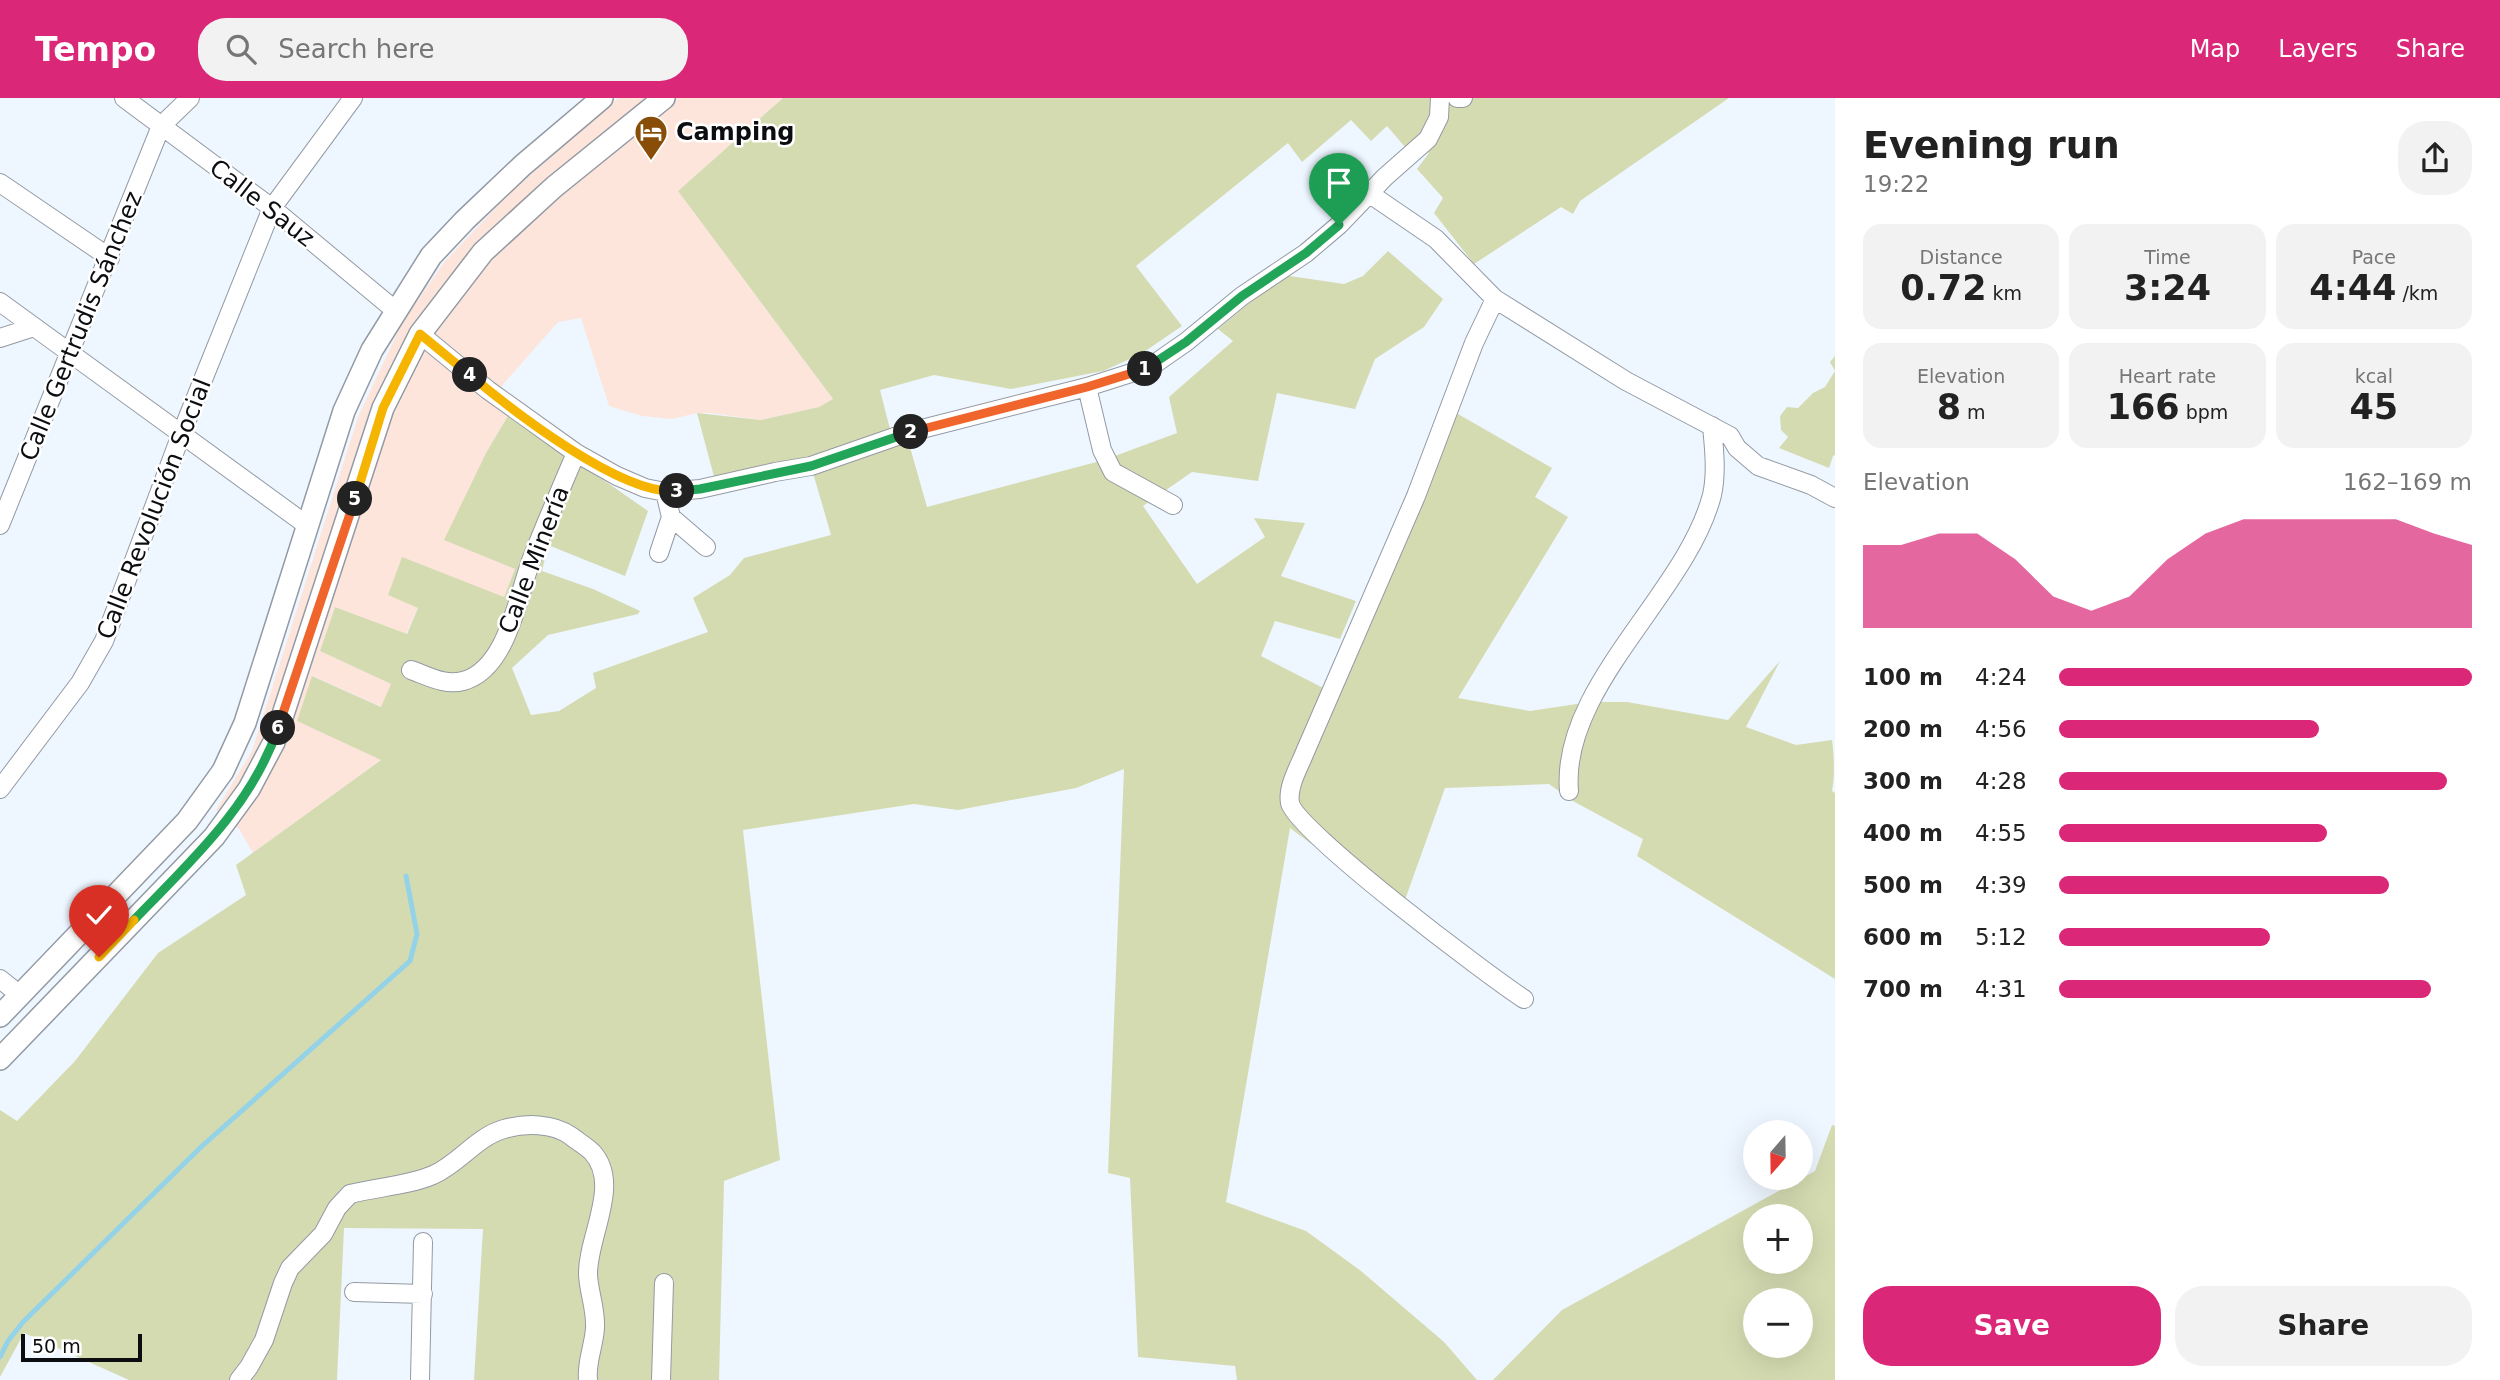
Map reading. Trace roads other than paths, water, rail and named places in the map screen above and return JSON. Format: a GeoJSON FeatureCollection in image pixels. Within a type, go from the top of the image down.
{"type":"FeatureCollection","features":[{"type":"Feature","properties":{"kind":"main road"},"geometry":{"type":"LineString","coordinates":[[0,1016],[187,821],[223,771],[245,723],[344,411],[372,350],[431,256],[523,165],[603,98]]}},
{"type":"Feature","properties":{"kind":"main road"},"geometry":{"type":"LineString","coordinates":[[0,1059],[214,837],[250,789],[274,742],[355,501],[383,408],[420,334],[483,252],[554,187],[664,98]]}},
{"type":"Feature","properties":{"kind":"street","name":"Calle Sauz"},"geometry":{"type":"LineString","coordinates":[[124,98],[272,208],[397,311]]}},
{"type":"Feature","properties":{"kind":"street"},"geometry":{"type":"LineString","coordinates":[[161,126],[190,98]]}},
{"type":"Feature","properties":{"kind":"street","name":"Calle Revolución Social"},"geometry":{"type":"LineString","coordinates":[[0,789],[80,682],[104,641],[182,432],[272,208],[353,98]]}},
{"type":"Feature","properties":{"kind":"street"},"geometry":{"type":"LineString","coordinates":[[420,334],[488,390],[576,453],[645,488],[665,492],[700,489],[811,466],[906,433],[1087,387],[1150,367],[1186,342],[1242,296],[1306,253],[1370,194],[1428,139],[1439,117],[1440,98]]}},
{"type":"Feature","properties":{"kind":"street"},"geometry":{"type":"LineString","coordinates":[[1457,98],[1463,98]]}},
{"type":"Feature","properties":{"kind":"street","name":"Calle Gertrudis Sánchez"},"geometry":{"type":"LineString","coordinates":[[0,525],[161,126]]}},
{"type":"Feature","properties":{"kind":"street"},"geometry":{"type":"LineString","coordinates":[[0,183],[110,258]]}},
{"type":"Feature","properties":{"kind":"street"},"geometry":{"type":"LineString","coordinates":[[1370,194],[1436,239],[1495,299],[1626,381],[1730,436],[1737,448],[1758,466],[1811,485],[1835,498]]}},
{"type":"Feature","properties":{"kind":"street"},"geometry":{"type":"LineString","coordinates":[[1495,299],[1474,343],[1416,496],[1304,752],[1290,790],[1290,805],[1318,837],[1426,928],[1524,999]]}},
{"type":"Feature","properties":{"kind":"street"},"geometry":{"type":"LineString","coordinates":[[0,302],[308,526]]}},
{"type":"Feature","properties":{"kind":"street"},"geometry":{"type":"LineString","coordinates":[[0,338],[34,327]]}},
{"type":"Feature","properties":{"kind":"street"},"geometry":{"type":"LineString","coordinates":[[1087,387],[1102,450],[1114,472],[1173,505]]}},
{"type":"Feature","properties":{"kind":"street"},"geometry":{"type":"LineString","coordinates":[[1569,791],[1567,770],[1582,720],[1601,682],[1682,560],[1703,522],[1713,493],[1715,458],[1712,426]]}},
{"type":"Feature","properties":{"kind":"street","name":"Calle Minería"},"geometry":{"type":"LineString","coordinates":[[411,670],[443,682],[464,681],[481,671],[496,653],[512,623],[531,561],[576,453]]}},
{"type":"Feature","properties":{"kind":"street"},"geometry":{"type":"LineString","coordinates":[[659,553],[671,517],[665,492]]}},
{"type":"Feature","properties":{"kind":"street"},"geometry":{"type":"LineString","coordinates":[[671,517],[706,547]]}},
{"type":"Feature","properties":{"kind":"street"},"geometry":{"type":"LineString","coordinates":[[0,979],[20,995]]}},
{"type":"Feature","properties":{"kind":"street"},"geometry":{"type":"LineString","coordinates":[[239,1380],[264,1340],[282,1283],[290,1268],[323,1234],[343,1199],[350,1194],[434,1174],[481,1138],[505,1128],[533,1124],[567,1133],[593,1154],[604,1177],[605,1195],[595,1230],[588,1275],[595,1303],[595,1330],[587,1368],[588,1380]]}},
{"type":"Feature","properties":{"kind":"street"},"geometry":{"type":"LineString","coordinates":[[420,1380],[423,1242]]}},
{"type":"Feature","properties":{"kind":"street"},"geometry":{"type":"LineString","coordinates":[[661,1380],[664,1283]]}},
{"type":"Feature","properties":{"kind":"street"},"geometry":{"type":"LineString","coordinates":[[354,1292],[423,1294]]}},
{"type":"Feature","properties":{"kind":"waterway"},"geometry":{"type":"LineString","coordinates":[[0,1357],[8,1341],[23,1322],[201,1147],[410,961],[417,934],[406,876]]}},
{"type":"Feature","properties":{"kind":"place","name":"Camping"},"geometry":{"type":"Point","coordinates":[651,162]}}]}
